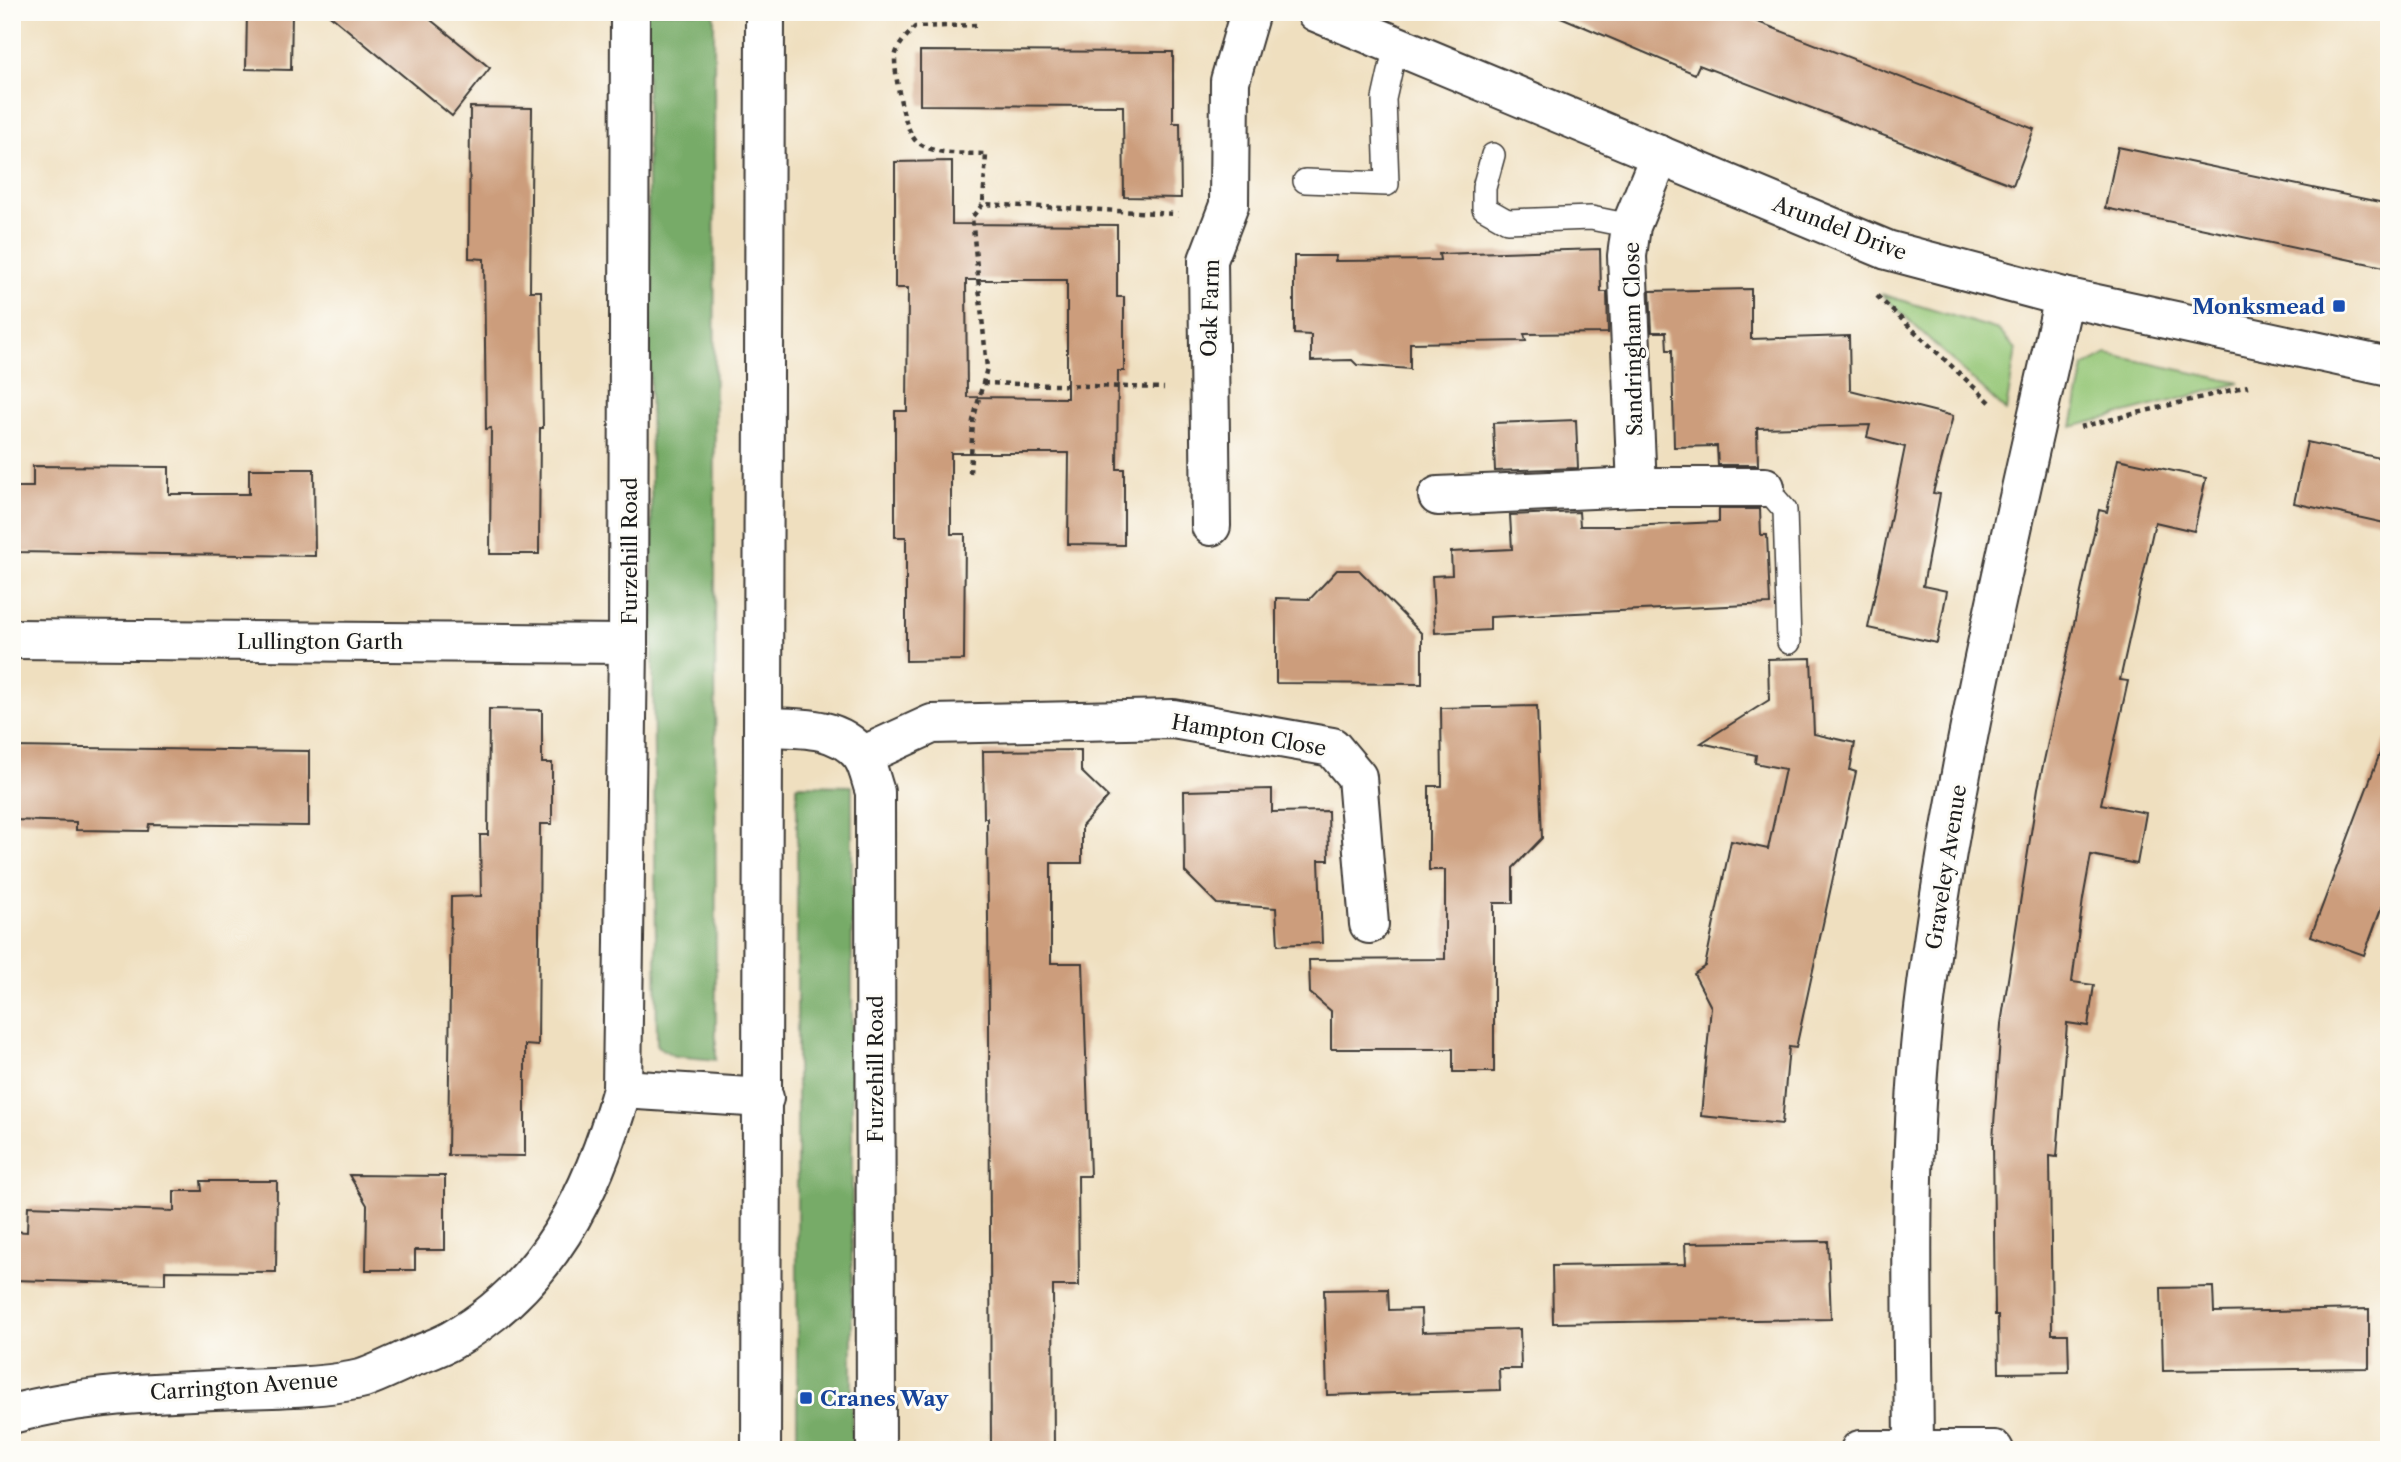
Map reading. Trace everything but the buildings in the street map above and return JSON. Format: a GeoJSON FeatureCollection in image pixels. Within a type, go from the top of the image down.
{"type":"FeatureCollection","features":[{"type":"Feature","properties":{"kind":"street","name":"Furzehill Road"},"geometry":{"type":"LineString","coordinates":[[622,1089],[628,644],[631,12]]}},
{"type":"Feature","properties":{"kind":"street"},"geometry":{"type":"LineString","coordinates":[[761,1450],[765,12]]}},
{"type":"Feature","properties":{"kind":"street","name":"Oak Farm"},"geometry":{"type":"LineString","coordinates":[[1211,526],[1208,260],[1229,205],[1230,81],[1250,12]]}},
{"type":"Feature","properties":{"kind":"street","name":"Arundel Drive"},"geometry":{"type":"LineString","coordinates":[[1316,12],[1887,250],[2064,297],[2389,367]]}},
{"type":"Feature","properties":{"kind":"street","name":"Sandringham Close"},"geometry":{"type":"LineString","coordinates":[[1637,487],[1626,256],[1631,226],[1660,155]]}},
{"type":"Feature","properties":{"kind":"street","name":"Graveley Avenue"},"geometry":{"type":"LineString","coordinates":[[1914,1447],[1912,1177],[1926,998],[1947,839],[2064,297]]}},
{"type":"Feature","properties":{"kind":"street"},"geometry":{"type":"LineString","coordinates":[[1438,496],[1637,487],[1765,487]]}},
{"type":"Feature","properties":{"kind":"street","name":"Lullington Garth"},"geometry":{"type":"LineString","coordinates":[[12,639],[628,644]]}},
{"type":"Feature","properties":{"kind":"street","name":"Hampton Close"},"geometry":{"type":"LineString","coordinates":[[862,756],[932,724],[1173,719],[1332,747],[1357,777],[1369,924]]}},
{"type":"Feature","properties":{"kind":"street"},"geometry":{"type":"LineString","coordinates":[[763,727],[809,728],[840,736],[862,756]]}},
{"type":"Feature","properties":{"kind":"street","name":"Furzehill Road"},"geometry":{"type":"LineString","coordinates":[[862,756],[875,792],[876,1450]]}},
{"type":"Feature","properties":{"kind":"street"},"geometry":{"type":"LineString","coordinates":[[622,1089],[764,1098]]}},
{"type":"Feature","properties":{"kind":"street","name":"Carrington Avenue"},"geometry":{"type":"LineString","coordinates":[[12,1414],[54,1403],[147,1392],[279,1388],[363,1378],[451,1341],[505,1301],[547,1256],[573,1216],[605,1150],[622,1089]]}},
{"type":"Feature","properties":{"kind":"street"},"geometry":{"type":"LineString","coordinates":[[1860,1450],[1914,1447],[1994,1450]]}},
{"type":"Feature","properties":{"kind":"lane"},"geometry":{"type":"LineString","coordinates":[[1305,181],[1387,184],[1384,99],[1396,45]]}},
{"type":"Feature","properties":{"kind":"lane"},"geometry":{"type":"LineString","coordinates":[[1493,155],[1484,188],[1484,208],[1507,221],[1591,218],[1631,226]]}},
{"type":"Feature","properties":{"kind":"lane"},"geometry":{"type":"LineString","coordinates":[[1765,487],[1785,510],[1789,642]]}},
{"type":"Feature","properties":{"kind":"path"},"geometry":{"type":"LineString","coordinates":[[970,473],[973,421],[987,368],[972,217],[983,204],[986,154],[934,151],[917,141],[907,129],[895,57],[902,40],[915,27],[976,25]]}},
{"type":"Feature","properties":{"kind":"path"},"geometry":{"type":"LineString","coordinates":[[983,204],[1224,217]]}},
{"type":"Feature","properties":{"kind":"path"},"geometry":{"type":"LineString","coordinates":[[983,383],[1209,389]]}},
{"type":"Feature","properties":{"kind":"green space"},"geometry":{"type":"Polygon","coordinates":[[[646,12],[714,12],[716,1060],[674,1056],[657,1046],[646,12]]]}},
{"type":"Feature","properties":{"kind":"green space"},"geometry":{"type":"Polygon","coordinates":[[[1881,294],[1998,330],[2016,349],[2006,411],[1881,294]]]}},
{"type":"Feature","properties":{"kind":"green space"},"geometry":{"type":"Polygon","coordinates":[[[2107,354],[2240,383],[2072,427],[2084,367],[2107,354]]]}},
{"type":"Feature","properties":{"kind":"green space"},"geometry":{"type":"Polygon","coordinates":[[[797,785],[852,786],[852,1450],[797,1450],[797,785]]]}},
{"type":"Feature","properties":{"kind":"place","name":"Monksmead"},"geometry":{"type":"Point","coordinates":[2339,306]}},
{"type":"Feature","properties":{"kind":"place","name":"Cranes Way"},"geometry":{"type":"Point","coordinates":[806,1398]}}]}
